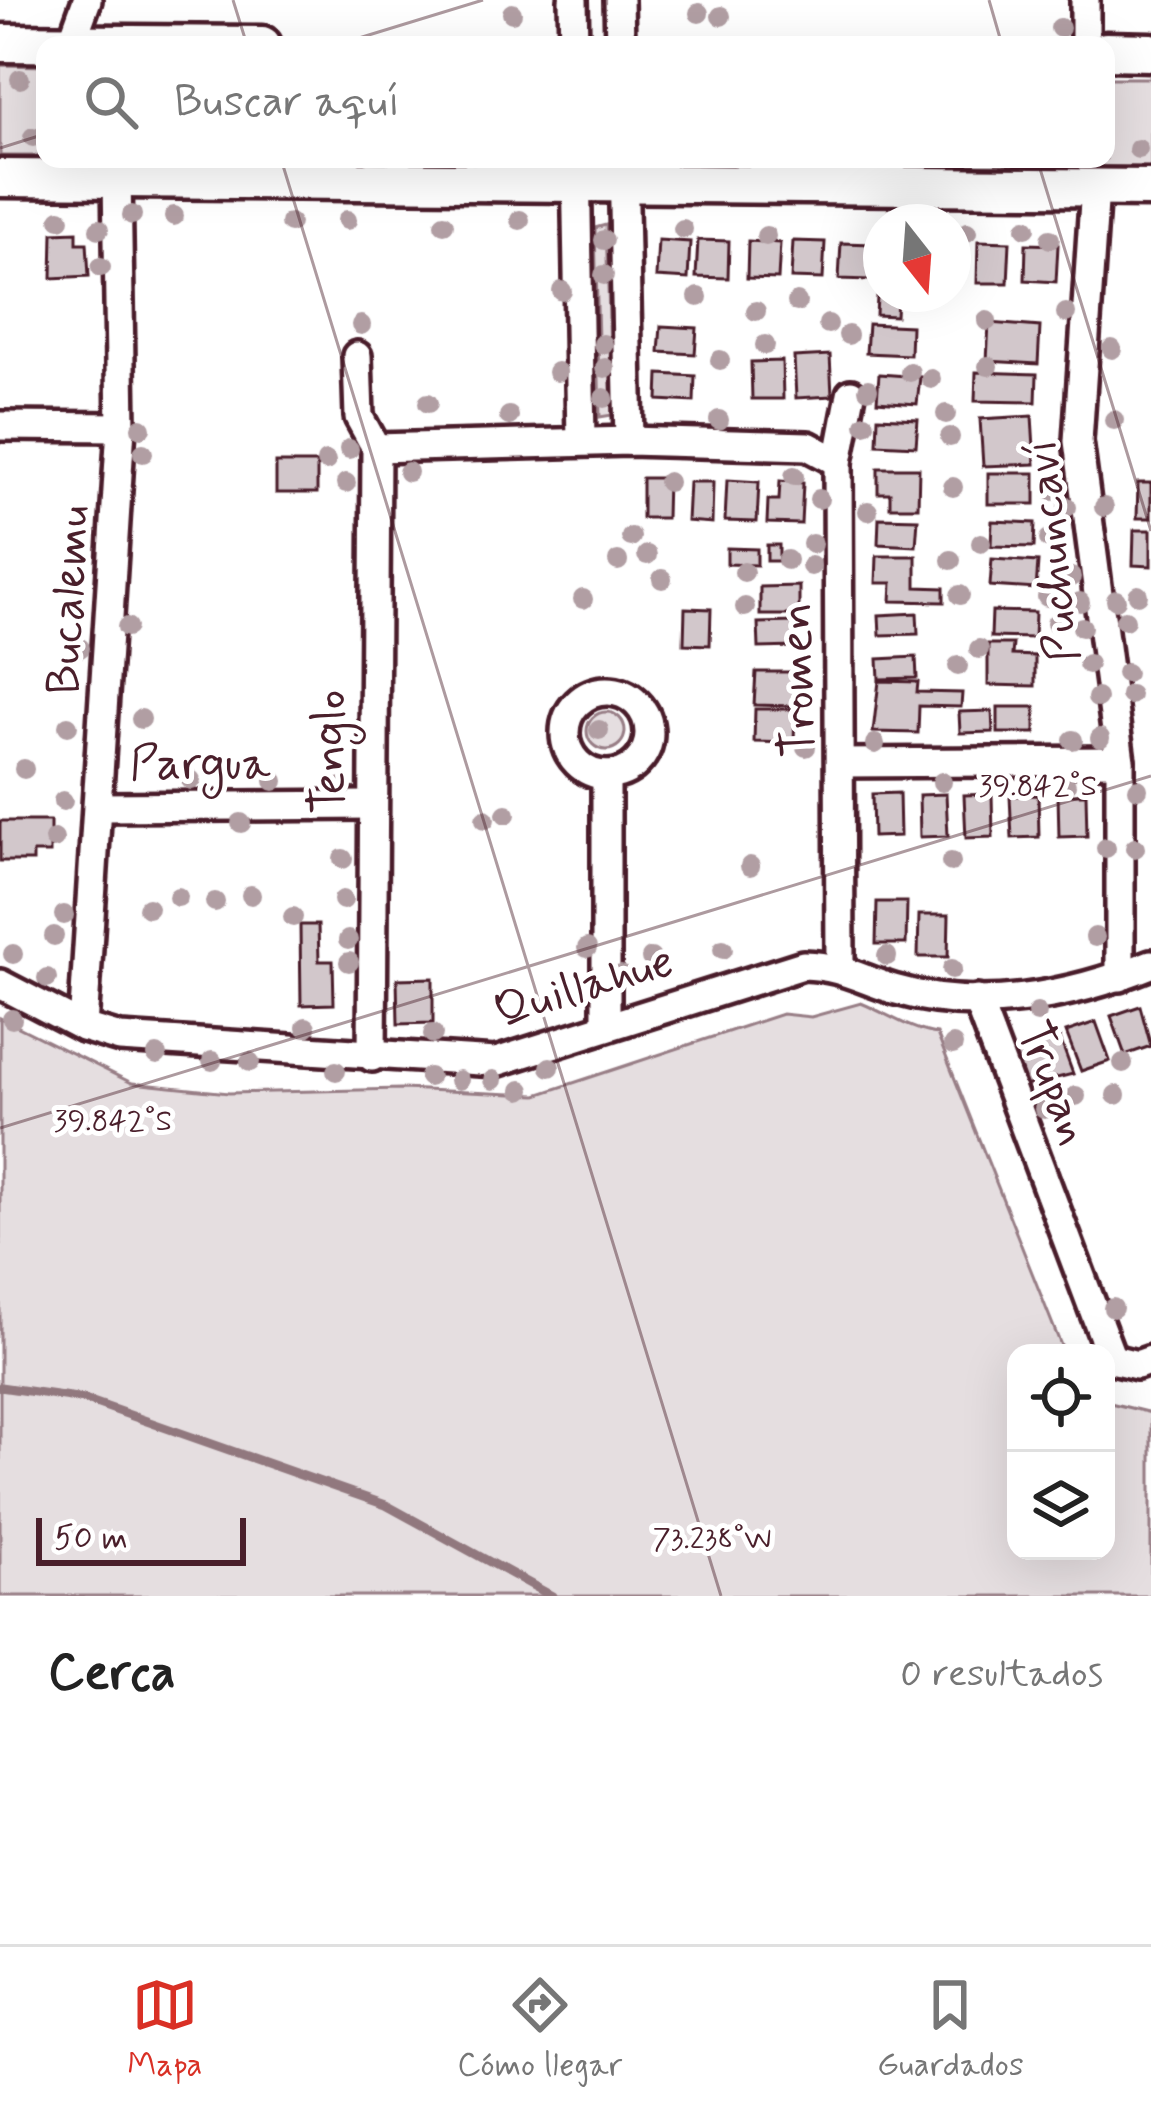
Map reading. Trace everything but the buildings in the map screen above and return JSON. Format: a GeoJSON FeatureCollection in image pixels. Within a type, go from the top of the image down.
{"type":"FeatureCollection","features":[{"type":"Feature","properties":{"kind":"main road"},"geometry":{"type":"LineString","coordinates":[[0,43],[36,44]]}},
{"type":"Feature","properties":{"kind":"main road"},"geometry":{"type":"LineString","coordinates":[[1115,51],[1151,52]]}},
{"type":"Feature","properties":{"kind":"main road"},"geometry":{"type":"LineString","coordinates":[[0,178],[623,171],[1151,188]]}},
{"type":"Feature","properties":{"kind":"street"},"geometry":{"type":"LineString","coordinates":[[74,36],[86,0]]}},
{"type":"Feature","properties":{"kind":"street"},"geometry":{"type":"LineString","coordinates":[[573,0],[574,36]]}},
{"type":"Feature","properties":{"kind":"street"},"geometry":{"type":"LineString","coordinates":[[619,0],[620,36]]}},
{"type":"Feature","properties":{"kind":"street"},"geometry":{"type":"LineString","coordinates":[[1085,0],[1085,36]]}},
{"type":"Feature","properties":{"kind":"street"},"geometry":{"type":"LineString","coordinates":[[576,171],[581,440]]}},
{"type":"Feature","properties":{"kind":"street"},"geometry":{"type":"LineString","coordinates":[[623,171],[629,441]]}},
{"type":"Feature","properties":{"kind":"street","name":"Bucalemu"},"geometry":{"type":"LineString","coordinates":[[83,1027],[101,806],[121,428],[117,178]]}},
{"type":"Feature","properties":{"kind":"street","name":"Puchuncaví"},"geometry":{"type":"LineString","coordinates":[[1095,188],[1078,441],[1120,761],[1120,977]]}},
{"type":"Feature","properties":{"kind":"street"},"geometry":{"type":"LineString","coordinates":[[579,332],[626,331]]}},
{"type":"Feature","properties":{"kind":"street","name":"Tenglo"},"geometry":{"type":"LineString","coordinates":[[357,356],[359,417],[376,448],[370,806],[372,1057]]}},
{"type":"Feature","properties":{"kind":"street","name":"Tromen"},"geometry":{"type":"LineString","coordinates":[[840,966],[838,462],[851,394]]}},
{"type":"Feature","properties":{"kind":"street"},"geometry":{"type":"LineString","coordinates":[[0,426],[121,428]]}},
{"type":"Feature","properties":{"kind":"street"},"geometry":{"type":"LineString","coordinates":[[376,448],[581,440],[808,446],[838,462]]}},
{"type":"Feature","properties":{"kind":"street"},"geometry":{"type":"LineString","coordinates":[[842,764],[1120,761]]}},
{"type":"Feature","properties":{"kind":"street"},"geometry":{"type":"LineString","coordinates":[[605,1024],[606,775]]}},
{"type":"Feature","properties":{"kind":"street","name":"Pargua"},"geometry":{"type":"LineString","coordinates":[[101,806],[370,806]]}},
{"type":"Feature","properties":{"kind":"street","name":"Quillahue"},"geometry":{"type":"LineString","coordinates":[[0,984],[83,1027],[121,1038],[496,1062],[803,965],[840,966],[894,989],[1014,1002],[1120,977],[1151,964]]}},
{"type":"Feature","properties":{"kind":"street","name":"Trupan"},"geometry":{"type":"LineString","coordinates":[[977,1000],[1112,1359],[1137,1365],[1151,1360]]}},
{"type":"Feature","properties":{"kind":"shaded area"},"geometry":{"type":"Polygon","coordinates":[[[0,65],[36,66],[36,156],[0,156],[0,65]]]}},
{"type":"Feature","properties":{"kind":"shaded area"},"geometry":{"type":"Polygon","coordinates":[[[1115,78],[1151,78],[1151,171],[837,168],[1115,168],[1115,78]]]}},
{"type":"Feature","properties":{"kind":"shaded area"},"geometry":{"type":"Polygon","coordinates":[[[606,225],[612,415],[600,417],[595,228],[606,225]]]}},
{"type":"Feature","properties":{"kind":"shaded area"},"geometry":{"type":"Polygon","coordinates":[[[606,712],[619,718],[625,731],[619,744],[606,750],[593,744],[587,731],[593,718],[606,712]]]}},
{"type":"Feature","properties":{"kind":"shaded area"},"geometry":{"type":"Polygon","coordinates":[[[861,1003],[937,1034],[1060,1344],[1007,1344],[1007,1560],[1115,1560],[1115,1404],[1151,1413],[1151,1596],[0,1596],[0,1018],[132,1083],[229,1093],[402,1089],[537,1095],[782,1014],[811,1017],[861,1003]]]}},
{"type":"Feature","properties":{"kind":"waterway"},"geometry":{"type":"LineString","coordinates":[[0,1387],[84,1399],[386,1505],[552,1596]]}}]}
